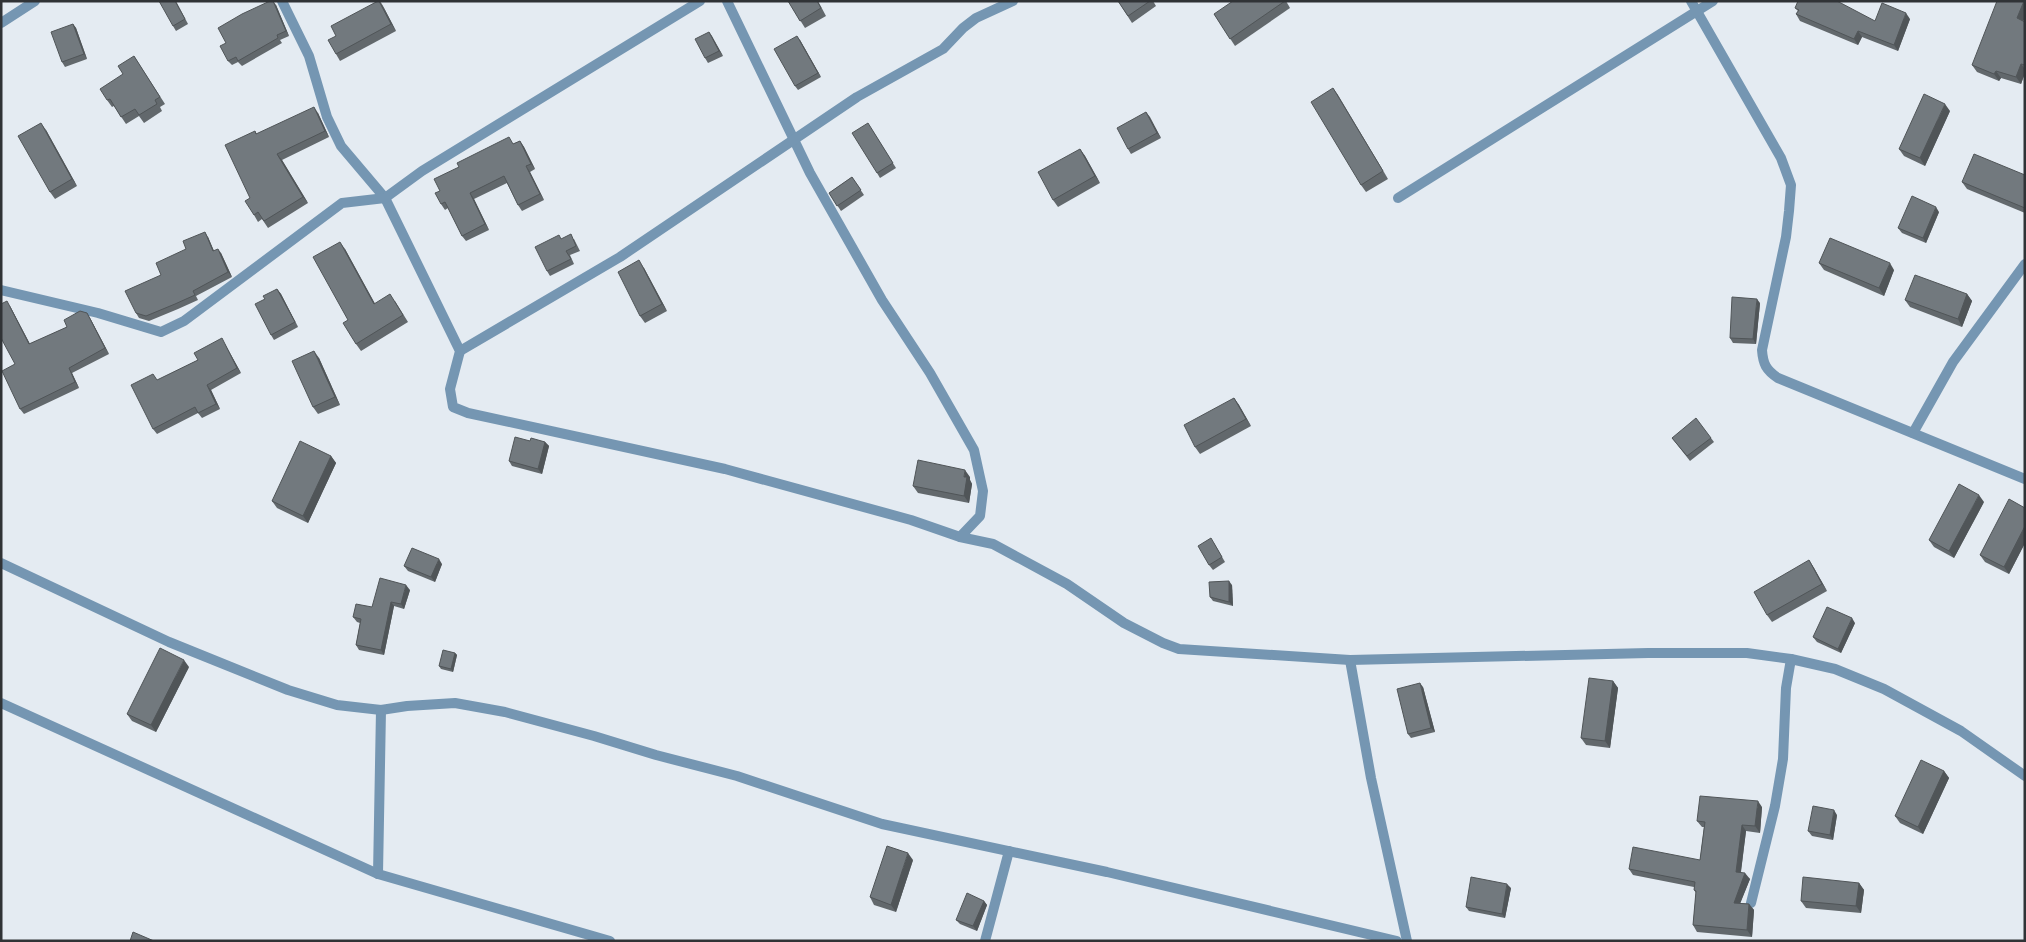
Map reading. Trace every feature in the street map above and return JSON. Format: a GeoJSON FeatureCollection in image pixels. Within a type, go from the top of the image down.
{"type":"FeatureCollection","features":[{"type":"Feature","properties":{"kind":"street"},"geometry":{"type":"LineString","coordinates":[[1,23],[35,1]]}},
{"type":"Feature","properties":{"kind":"street"},"geometry":{"type":"LineString","coordinates":[[282,1],[309,56],[327,117],[341,146],[386,198],[460,351],[450,389],[453,407],[468,413],[725,469],[993,544],[1067,584],[1124,623],[1174,648],[1350,660],[1678,653],[1747,653],[1791,659],[1835,669],[1884,689],[1961,731],[2025,776]]}},
{"type":"Feature","properties":{"kind":"street"},"geometry":{"type":"LineString","coordinates":[[1,290],[98,313],[161,332],[184,322],[342,203],[386,198],[422,171],[700,1]]}},
{"type":"Feature","properties":{"kind":"street"},"geometry":{"type":"LineString","coordinates":[[727,1],[793,142],[882,300],[930,373],[974,450],[983,490],[980,516],[960,536]]}},
{"type":"Feature","properties":{"kind":"street"},"geometry":{"type":"LineString","coordinates":[[460,351],[620,257],[857,97],[942,49],[976,18],[1013,1]]}},
{"type":"Feature","properties":{"kind":"street"},"geometry":{"type":"LineString","coordinates":[[1691,1],[1781,158],[1791,185],[1786,238],[1762,350],[1764,364],[1770,373],[1778,378],[2025,479]]}},
{"type":"Feature","properties":{"kind":"street"},"geometry":{"type":"LineString","coordinates":[[1398,198],[1713,1]]}},
{"type":"Feature","properties":{"kind":"street"},"geometry":{"type":"LineString","coordinates":[[1913,433],[1953,362],[2025,264]]}},
{"type":"Feature","properties":{"kind":"street"},"geometry":{"type":"LineString","coordinates":[[1,563],[169,642],[288,690],[337,705],[381,710],[407,706],[455,704],[505,712],[737,776],[882,824],[1108,872],[1397,941]]}},
{"type":"Feature","properties":{"kind":"street"},"geometry":{"type":"LineString","coordinates":[[1751,903],[1783,759],[1786,688],[1791,659]]}},
{"type":"Feature","properties":{"kind":"street"},"geometry":{"type":"LineString","coordinates":[[1350,660],[1371,778],[1407,941]]}},
{"type":"Feature","properties":{"kind":"street"},"geometry":{"type":"LineString","coordinates":[[1,703],[378,874],[610,941]]}},
{"type":"Feature","properties":{"kind":"street"},"geometry":{"type":"LineString","coordinates":[[378,874],[381,710]]}},
{"type":"Feature","properties":{"kind":"street"},"geometry":{"type":"LineString","coordinates":[[986,941],[1009,852]]}},
{"type":"Feature","properties":{"kind":"building"},"geometry":{"type":"Polygon","coordinates":[[[159,1],[175,1],[185,19],[173,26],[159,1]]]}},
{"type":"Feature","properties":{"kind":"building"},"geometry":{"type":"Polygon","coordinates":[[[273,1],[286,31],[277,35],[278,38],[238,61],[236,57],[228,61],[220,46],[226,43],[218,28],[273,1]]]}},
{"type":"Feature","properties":{"kind":"building"},"geometry":{"type":"Polygon","coordinates":[[[378,1],[391,24],[336,54],[328,40],[336,36],[331,26],[378,1]]]}},
{"type":"Feature","properties":{"kind":"building"},"geometry":{"type":"Polygon","coordinates":[[[788,1],[817,1],[821,8],[800,21],[788,1]]]}},
{"type":"Feature","properties":{"kind":"building"},"geometry":{"type":"Polygon","coordinates":[[[1118,1],[1150,1],[1128,16],[1118,1]]]}},
{"type":"Feature","properties":{"kind":"building"},"geometry":{"type":"Polygon","coordinates":[[[1233,1],[1285,1],[1230,39],[1214,14],[1233,1]]]}},
{"type":"Feature","properties":{"kind":"building"},"geometry":{"type":"Polygon","coordinates":[[[1798,1],[1837,1],[1875,21],[1882,3],[1906,13],[1894,45],[1858,31],[1854,39],[1796,14],[1799,10],[1795,8],[1798,1]]]}},
{"type":"Feature","properties":{"kind":"building"},"geometry":{"type":"Polygon","coordinates":[[[1997,1],[2024,1],[2017,18],[2025,22],[2025,65],[2021,64],[2016,77],[1996,71],[1994,74],[1972,65],[1997,1]]]}},
{"type":"Feature","properties":{"kind":"building"},"geometry":{"type":"Polygon","coordinates":[[[73,24],[84,54],[62,62],[51,32],[73,24]]]}},
{"type":"Feature","properties":{"kind":"building"},"geometry":{"type":"Polygon","coordinates":[[[709,32],[719,51],[705,58],[695,39],[709,32]]]}},
{"type":"Feature","properties":{"kind":"building"},"geometry":{"type":"Polygon","coordinates":[[[797,36],[818,73],[795,86],[774,49],[797,36]]]}},
{"type":"Feature","properties":{"kind":"building"},"geometry":{"type":"Polygon","coordinates":[[[134,56],[160,97],[155,100],[157,104],[139,115],[135,109],[121,117],[110,99],[107,100],[100,89],[123,74],[118,66],[134,56]]]}},
{"type":"Feature","properties":{"kind":"building"},"geometry":{"type":"Polygon","coordinates":[[[1333,88],[1383,171],[1361,185],[1311,102],[1333,88]]]}},
{"type":"Feature","properties":{"kind":"building"},"geometry":{"type":"Polygon","coordinates":[[[1924,94],[1945,104],[1920,158],[1899,149],[1924,94]]]}},
{"type":"Feature","properties":{"kind":"building"},"geometry":{"type":"Polygon","coordinates":[[[314,107],[325,131],[277,154],[303,197],[264,221],[258,212],[254,215],[245,201],[250,198],[225,145],[255,131],[256,134],[314,107]]]}},
{"type":"Feature","properties":{"kind":"building"},"geometry":{"type":"Polygon","coordinates":[[[1146,112],[1157,133],[1128,149],[1117,128],[1146,112]]]}},
{"type":"Feature","properties":{"kind":"building"},"geometry":{"type":"Polygon","coordinates":[[[41,123],[72,179],[50,192],[18,136],[41,123]]]}},
{"type":"Feature","properties":{"kind":"building"},"geometry":{"type":"Polygon","coordinates":[[[868,123],[893,163],[877,173],[852,133],[868,123]]]}},
{"type":"Feature","properties":{"kind":"building"},"geometry":{"type":"Polygon","coordinates":[[[509,137],[513,144],[520,141],[531,164],[526,166],[540,194],[518,205],[504,176],[470,193],[485,224],[462,236],[445,202],[441,204],[435,193],[440,191],[434,179],[459,167],[457,163],[509,137]]]}},
{"type":"Feature","properties":{"kind":"building"},"geometry":{"type":"Polygon","coordinates":[[[1080,149],[1095,176],[1053,200],[1038,172],[1080,149]]]}},
{"type":"Feature","properties":{"kind":"building"},"geometry":{"type":"Polygon","coordinates":[[[1974,154],[2025,175],[2025,208],[1962,182],[1974,154]]]}},
{"type":"Feature","properties":{"kind":"building"},"geometry":{"type":"Polygon","coordinates":[[[852,177],[861,190],[837,206],[829,193],[852,177]]]}},
{"type":"Feature","properties":{"kind":"building"},"geometry":{"type":"Polygon","coordinates":[[[1912,196],[1936,207],[1923,238],[1898,228],[1912,196]]]}},
{"type":"Feature","properties":{"kind":"building"},"geometry":{"type":"Polygon","coordinates":[[[205,232],[213,251],[218,249],[228,272],[193,291],[195,295],[175,304],[146,316],[136,313],[125,291],[161,275],[156,263],[186,249],[183,241],[205,232]]]}},
{"type":"Feature","properties":{"kind":"building"},"geometry":{"type":"Polygon","coordinates":[[[571,234],[576,246],[566,251],[571,259],[547,271],[535,247],[559,235],[561,239],[571,234]]]}},
{"type":"Feature","properties":{"kind":"building"},"geometry":{"type":"Polygon","coordinates":[[[1830,238],[1890,263],[1879,288],[1819,263],[1830,238]]]}},
{"type":"Feature","properties":{"kind":"building"},"geometry":{"type":"Polygon","coordinates":[[[340,242],[374,304],[390,294],[403,315],[356,344],[343,323],[348,320],[313,257],[340,242]]]}},
{"type":"Feature","properties":{"kind":"building"},"geometry":{"type":"Polygon","coordinates":[[[639,260],[662,304],[640,316],[618,272],[639,260]]]}},
{"type":"Feature","properties":{"kind":"building"},"geometry":{"type":"Polygon","coordinates":[[[1915,275],[1967,294],[1958,319],[1905,300],[1915,275]]]}},
{"type":"Feature","properties":{"kind":"building"},"geometry":{"type":"Polygon","coordinates":[[[277,289],[295,322],[271,335],[255,304],[265,299],[263,296],[277,289]]]}},
{"type":"Feature","properties":{"kind":"building"},"geometry":{"type":"Polygon","coordinates":[[[1732,297],[1757,299],[1753,339],[1730,338],[1732,297]]]}},
{"type":"Feature","properties":{"kind":"building"},"geometry":{"type":"Polygon","coordinates":[[[7,301],[29,344],[67,327],[64,320],[80,311],[87,313],[105,348],[69,368],[75,382],[20,409],[2,371],[15,364],[1,338],[1,304],[7,301]]]}},
{"type":"Feature","properties":{"kind":"building"},"geometry":{"type":"Polygon","coordinates":[[[222,338],[237,368],[207,385],[216,404],[198,413],[195,407],[153,429],[131,385],[153,374],[157,380],[198,360],[194,353],[222,338]]]}},
{"type":"Feature","properties":{"kind":"building"},"geometry":{"type":"Polygon","coordinates":[[[314,351],[335,397],[313,407],[292,361],[314,351]]]}},
{"type":"Feature","properties":{"kind":"building"},"geometry":{"type":"Polygon","coordinates":[[[1234,398],[1246,419],[1195,447],[1184,425],[1234,398]]]}},
{"type":"Feature","properties":{"kind":"building"},"geometry":{"type":"Polygon","coordinates":[[[1696,418],[1711,438],[1687,456],[1672,438],[1696,418]]]}},
{"type":"Feature","properties":{"kind":"building"},"geometry":{"type":"Polygon","coordinates":[[[515,437],[530,441],[531,438],[545,442],[538,469],[509,461],[515,437]]]}},
{"type":"Feature","properties":{"kind":"building"},"geometry":{"type":"Polygon","coordinates":[[[300,441],[331,456],[303,516],[272,501],[300,441]]]}},
{"type":"Feature","properties":{"kind":"building"},"geometry":{"type":"Polygon","coordinates":[[[918,460],[965,470],[964,477],[967,477],[964,496],[913,486],[918,460]]]}},
{"type":"Feature","properties":{"kind":"building"},"geometry":{"type":"Polygon","coordinates":[[[1959,484],[1979,495],[1949,551],[1929,540],[1959,484]]]}},
{"type":"Feature","properties":{"kind":"building"},"geometry":{"type":"Polygon","coordinates":[[[2009,499],[2025,508],[2025,526],[2004,567],[1980,555],[2009,499]]]}},
{"type":"Feature","properties":{"kind":"building"},"geometry":{"type":"Polygon","coordinates":[[[1211,538],[1222,557],[1209,565],[1198,546],[1211,538]]]}},
{"type":"Feature","properties":{"kind":"building"},"geometry":{"type":"Polygon","coordinates":[[[412,548],[439,559],[431,577],[404,566],[412,548]]]}},
{"type":"Feature","properties":{"kind":"building"},"geometry":{"type":"Polygon","coordinates":[[[1809,560],[1822,584],[1767,615],[1754,592],[1809,560]]]}},
{"type":"Feature","properties":{"kind":"building"},"geometry":{"type":"Polygon","coordinates":[[[380,578],[406,585],[401,604],[391,602],[381,650],[356,645],[361,619],[353,617],[356,604],[372,607],[380,578]]]}},
{"type":"Feature","properties":{"kind":"building"},"geometry":{"type":"Polygon","coordinates":[[[1229,581],[1229,602],[1210,597],[1209,582],[1229,581]]]}},
{"type":"Feature","properties":{"kind":"building"},"geometry":{"type":"Polygon","coordinates":[[[1827,607],[1852,618],[1838,649],[1813,637],[1827,607]]]}},
{"type":"Feature","properties":{"kind":"building"},"geometry":{"type":"Polygon","coordinates":[[[160,648],[184,660],[151,725],[127,714],[160,648]]]}},
{"type":"Feature","properties":{"kind":"building"},"geometry":{"type":"Polygon","coordinates":[[[443,650],[455,653],[451,669],[439,666],[443,650]]]}},
{"type":"Feature","properties":{"kind":"building"},"geometry":{"type":"Polygon","coordinates":[[[1589,678],[1613,681],[1605,741],[1581,738],[1589,678]]]}},
{"type":"Feature","properties":{"kind":"building"},"geometry":{"type":"Polygon","coordinates":[[[1420,683],[1431,728],[1408,734],[1397,689],[1420,683]]]}},
{"type":"Feature","properties":{"kind":"building"},"geometry":{"type":"Polygon","coordinates":[[[1921,760],[1944,771],[1918,827],[1895,816],[1921,760]]]}},
{"type":"Feature","properties":{"kind":"building"},"geometry":{"type":"Polygon","coordinates":[[[1700,796],[1758,801],[1755,826],[1742,825],[1736,872],[1745,873],[1734,903],[1749,904],[1747,930],[1693,925],[1695,882],[1629,869],[1633,847],[1700,860],[1705,822],[1697,821],[1700,796]]]}},
{"type":"Feature","properties":{"kind":"building"},"geometry":{"type":"Polygon","coordinates":[[[1813,806],[1834,810],[1830,835],[1808,831],[1813,806]]]}},
{"type":"Feature","properties":{"kind":"building"},"geometry":{"type":"Polygon","coordinates":[[[887,846],[908,853],[891,905],[870,897],[887,846]]]}},
{"type":"Feature","properties":{"kind":"building"},"geometry":{"type":"Polygon","coordinates":[[[1471,877],[1507,884],[1502,914],[1466,907],[1471,877]]]}},
{"type":"Feature","properties":{"kind":"building"},"geometry":{"type":"Polygon","coordinates":[[[1803,877],[1859,883],[1856,906],[1801,901],[1803,877]]]}},
{"type":"Feature","properties":{"kind":"building"},"geometry":{"type":"Polygon","coordinates":[[[967,893],[984,901],[973,926],[956,920],[967,893]]]}},
{"type":"Feature","properties":{"kind":"building"},"geometry":{"type":"Polygon","coordinates":[[[133,932],[154,941],[130,941],[133,932]]]}}]}
